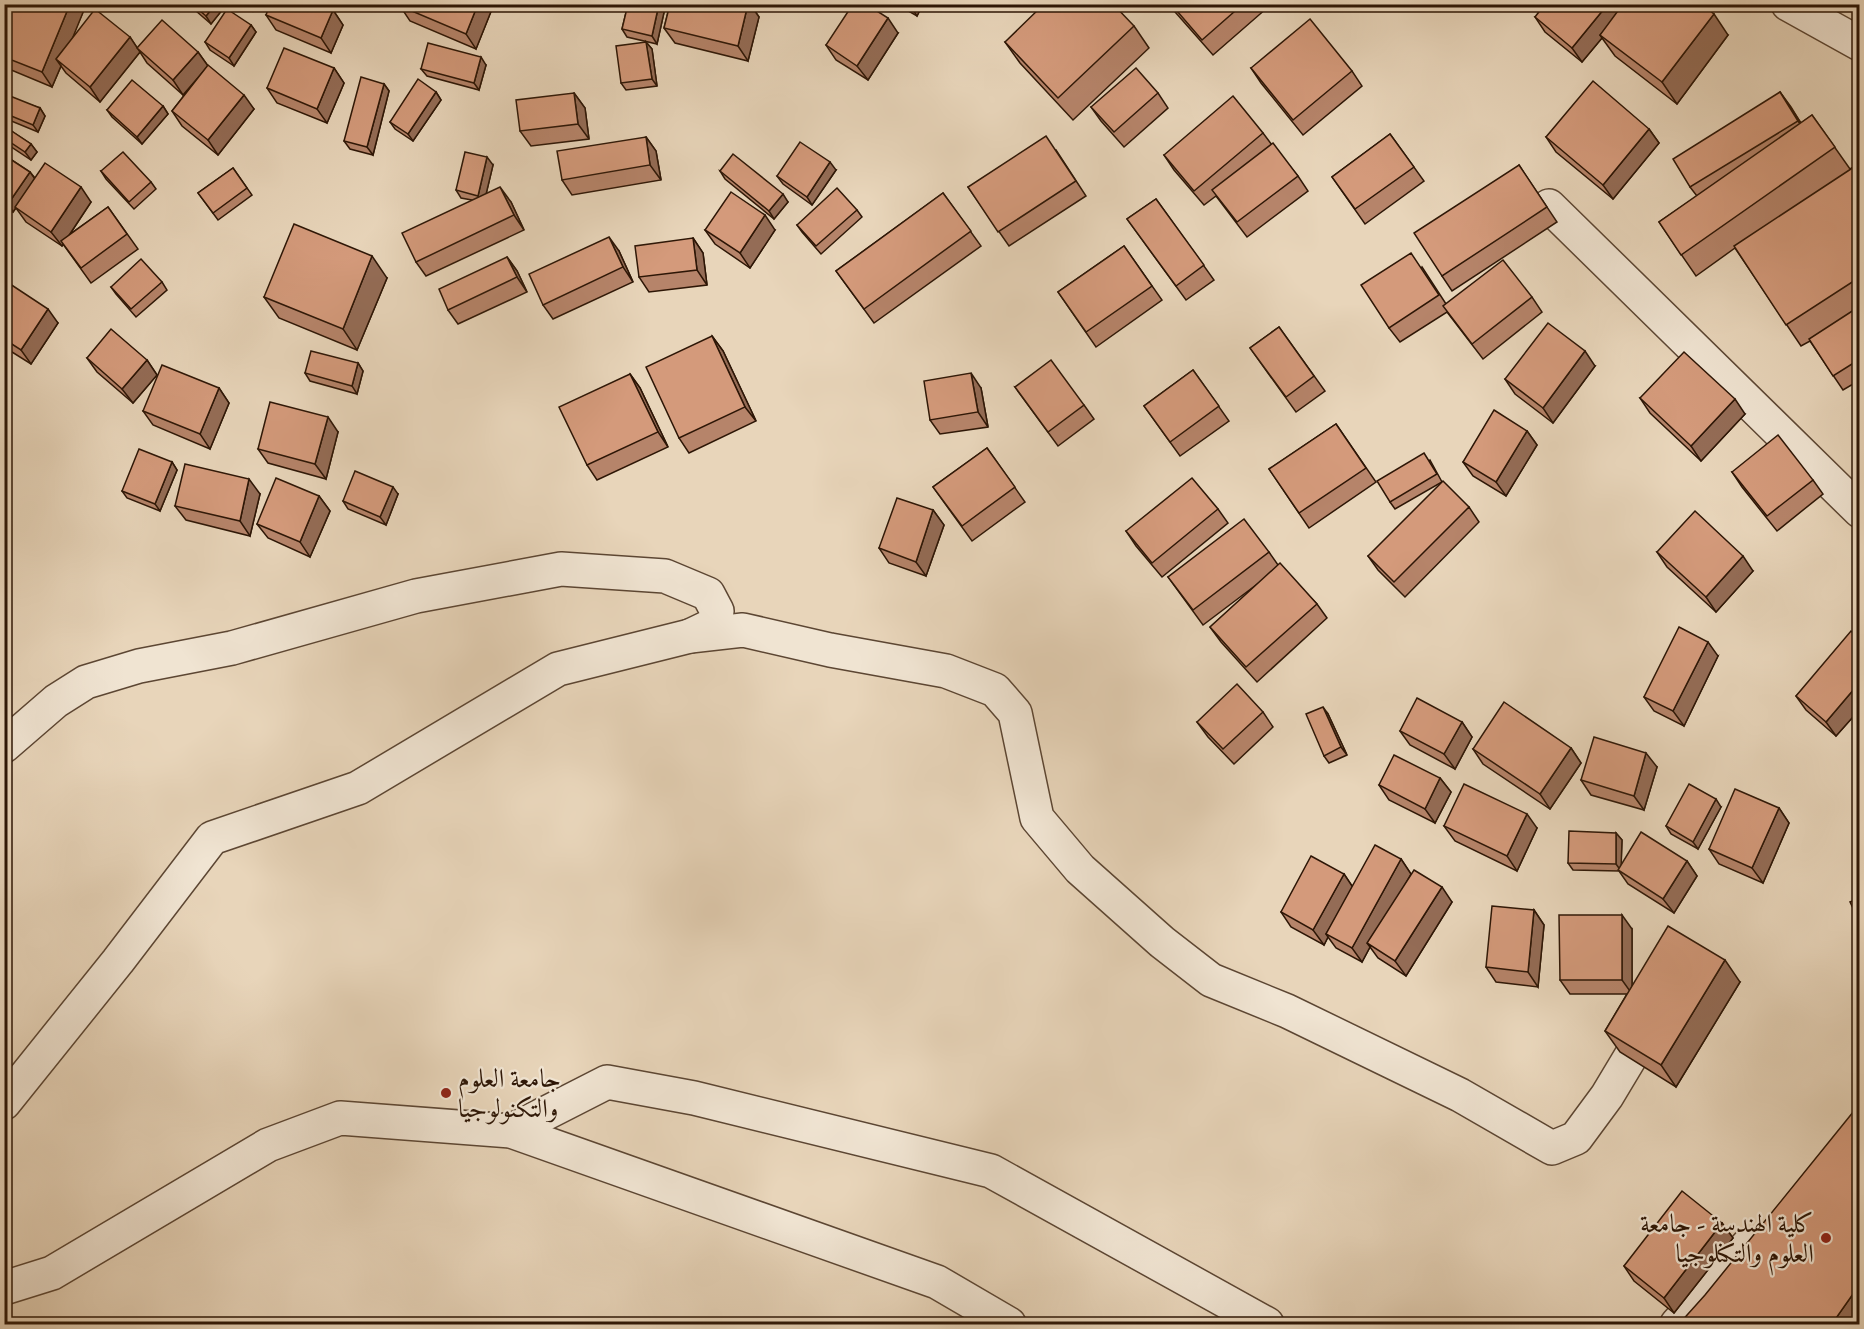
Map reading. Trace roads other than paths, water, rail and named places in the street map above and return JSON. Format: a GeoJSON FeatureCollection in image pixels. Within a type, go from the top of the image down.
{"type":"FeatureCollection","features":[{"type":"Feature","properties":{"kind":"street"},"geometry":{"type":"LineString","coordinates":[[1788,4],[1860,44]]}},
{"type":"Feature","properties":{"kind":"street"},"geometry":{"type":"LineString","coordinates":[[1549,206],[1860,511]]}},
{"type":"Feature","properties":{"kind":"street"},"geometry":{"type":"LineString","coordinates":[[4,746],[56,701],[86,682],[139,666],[232,648],[416,596],[561,569],[665,576],[708,594],[717,611],[713,625],[690,636]]}},
{"type":"Feature","properties":{"kind":"street"},"geometry":{"type":"LineString","coordinates":[[4,1103],[118,961],[212,838],[358,788],[558,669],[690,636],[743,630],[830,650],[946,670],[995,690],[1015,713],[1037,818],[1080,870],[1162,942],[1211,980],[1287,1011],[1460,1095],[1552,1148],[1576,1138],[1607,1096],[1655,1016]]}},
{"type":"Feature","properties":{"kind":"street"},"geometry":{"type":"LineString","coordinates":[[511,1131],[607,1082],[694,1098],[991,1171],[1267,1324]]}},
{"type":"Feature","properties":{"kind":"street"},"geometry":{"type":"LineString","coordinates":[[4,1288],[52,1273],[268,1145],[340,1118],[511,1131],[937,1282],[1009,1324]]}},
{"type":"Feature","properties":{"kind":"street"},"geometry":{"type":"LineString","coordinates":[[1677,1324],[1764,1227]]}},
{"type":"Feature","properties":{"kind":"place","name":"جامعة العلوم والتكنولوجيا"},"geometry":{"type":"Point","coordinates":[446,1093]}},
{"type":"Feature","properties":{"kind":"place","name":"كلية الهندسة - جامعة العلوم والتكنلوجيا"},"geometry":{"type":"Point","coordinates":[1826,1238]}}]}
